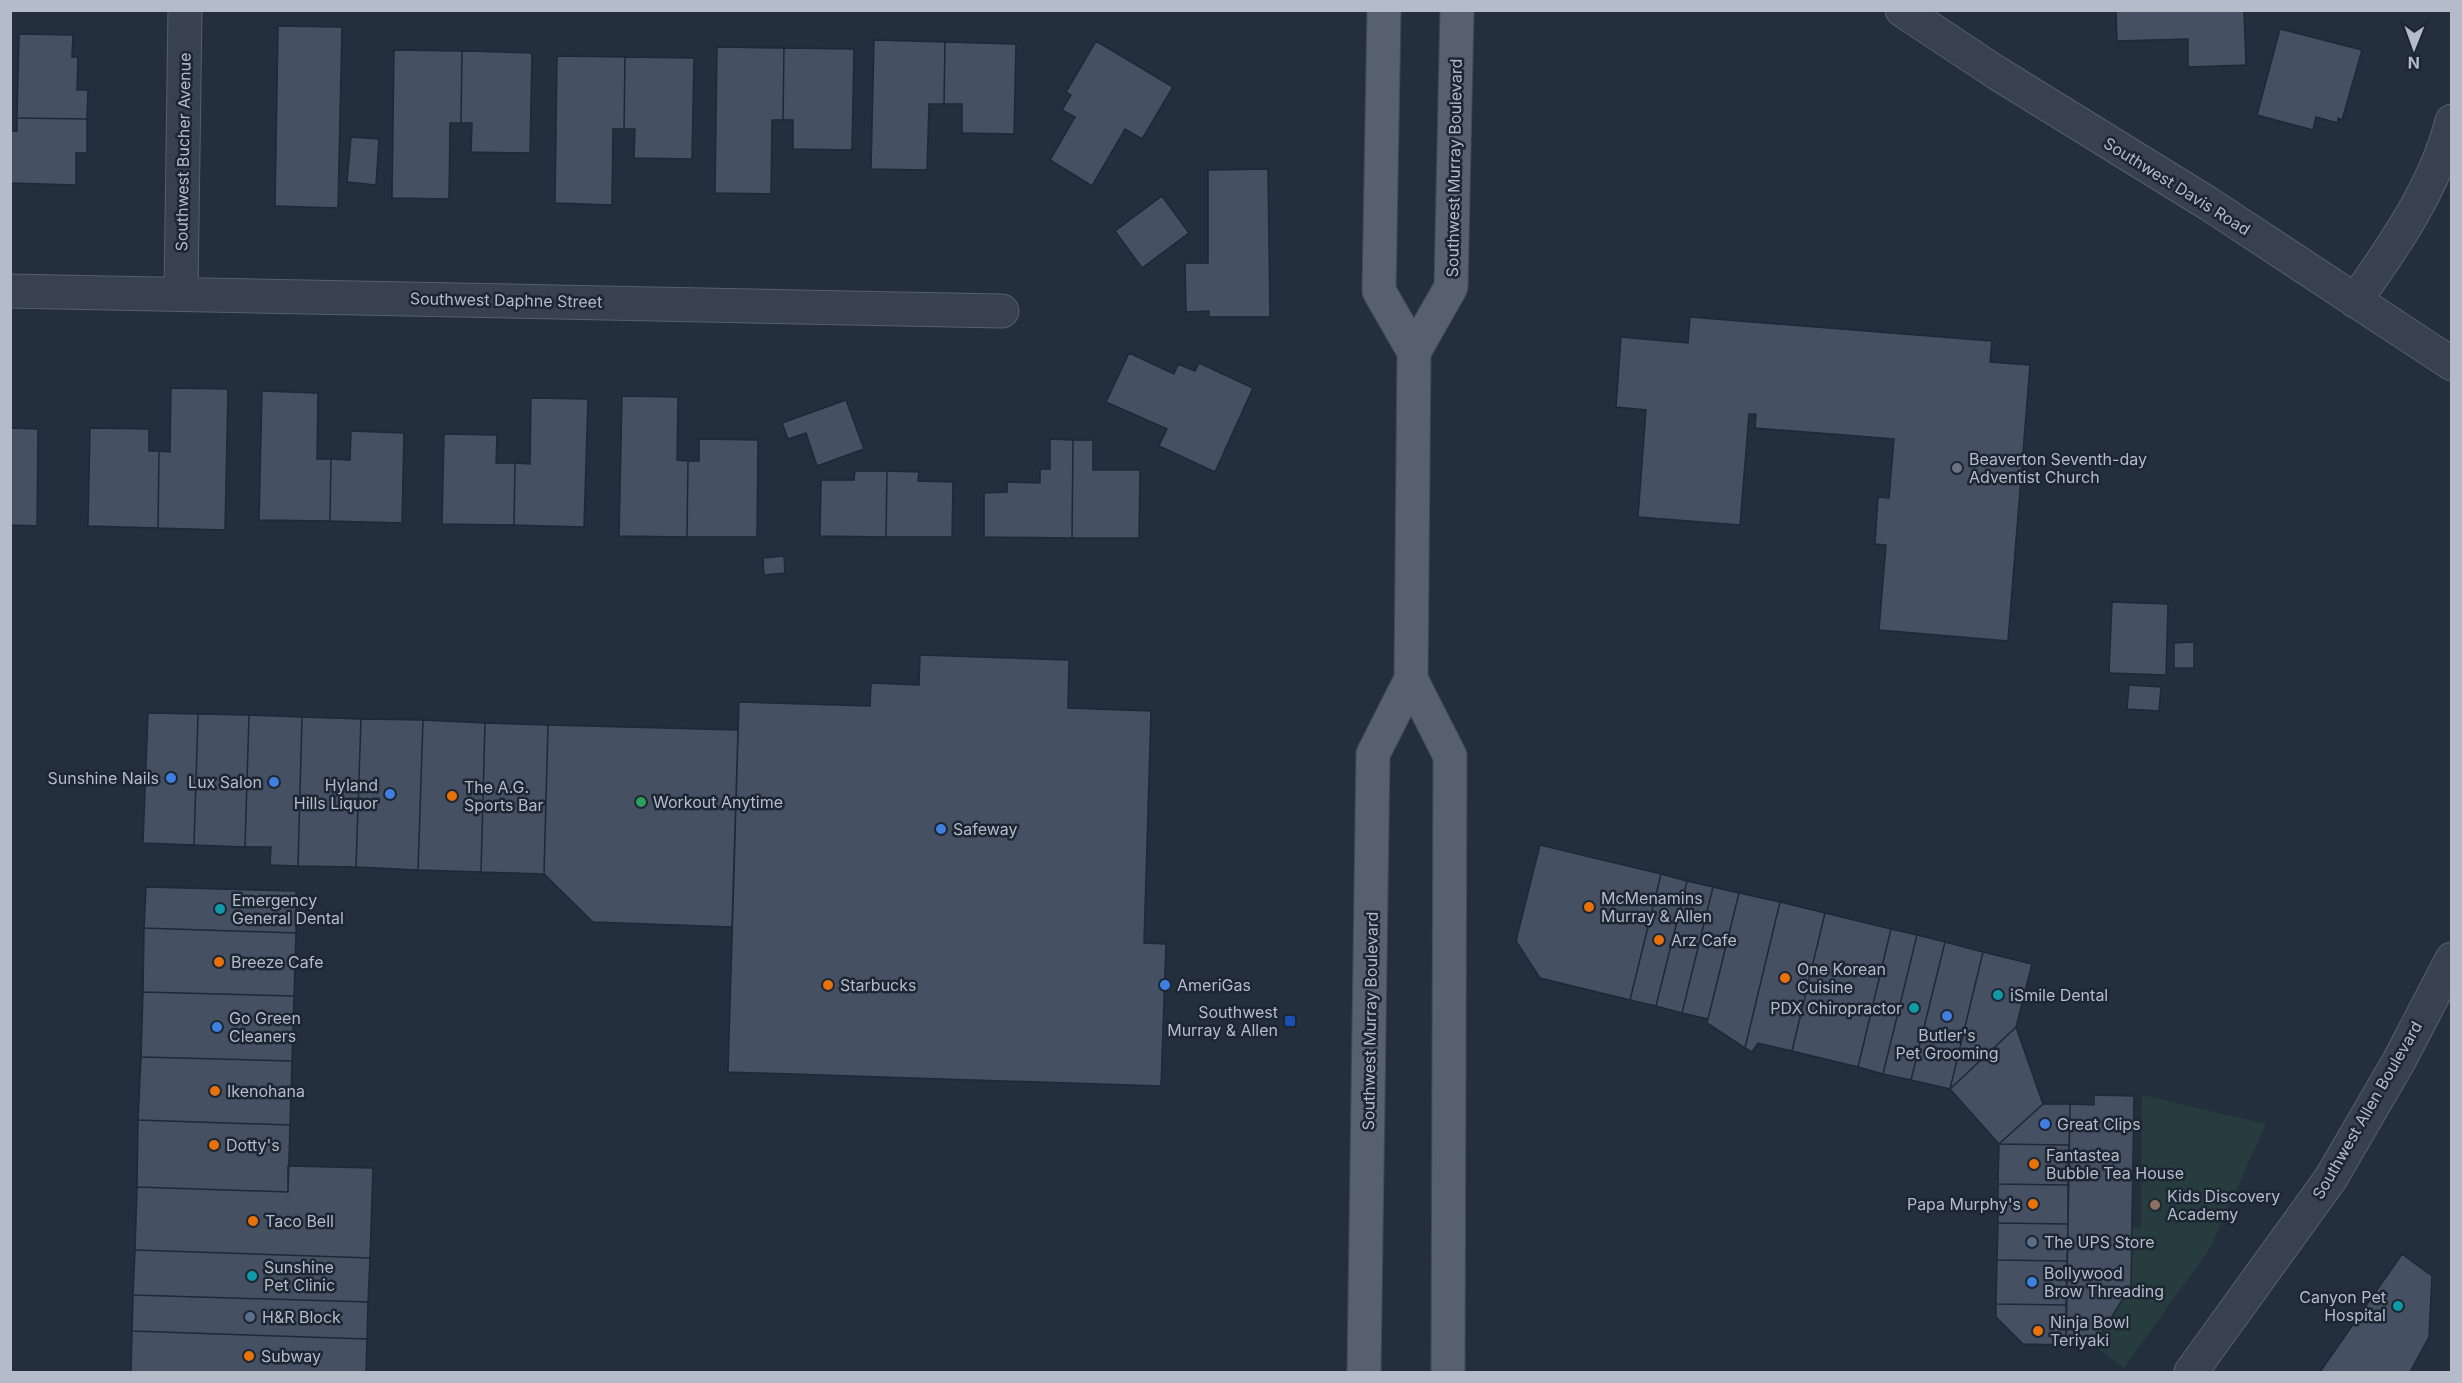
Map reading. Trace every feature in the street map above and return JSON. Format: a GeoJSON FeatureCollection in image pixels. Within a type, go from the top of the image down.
{"type":"FeatureCollection","features":[{"type":"Feature","properties":{"kind":"main road"},"geometry":{"type":"LineString","coordinates":[[1384,10],[1379,291],[1414,352]]}},
{"type":"Feature","properties":{"kind":"main road","name":"Southwest Murray Boulevard"},"geometry":{"type":"LineString","coordinates":[[1364,1372],[1372,754],[1411,679],[1414,352],[1451,287],[1457,10]]}},
{"type":"Feature","properties":{"kind":"main road","name":"Southwest Murray Boulevard"},"geometry":{"type":"LineString","coordinates":[[1411,679],[1450,756],[1448,1372]]}},
{"type":"Feature","properties":{"kind":"street","name":"Southwest Bucher Avenue"},"geometry":{"type":"LineString","coordinates":[[181,293],[185,10]]}},
{"type":"Feature","properties":{"kind":"street","name":"Southwest Davis Road"},"geometry":{"type":"LineString","coordinates":[[1902,10],[1997,73],[2209,204],[2451,364]]}},
{"type":"Feature","properties":{"kind":"street"},"geometry":{"type":"LineString","coordinates":[[2355,301],[2387,256],[2432,177],[2445,146],[2451,121]]}},
{"type":"Feature","properties":{"kind":"street","name":"Southwest Daphne Street"},"geometry":{"type":"LineString","coordinates":[[10,291],[1002,311]]}},
{"type":"Feature","properties":{"kind":"street","name":"Southwest Allen Boulevard"},"geometry":{"type":"LineString","coordinates":[[2191,1372],[2331,1178],[2399,1061],[2451,959]]}},
{"type":"Feature","properties":{"kind":"green space"},"geometry":{"type":"Polygon","coordinates":[[[2142,1095],[2266,1124],[2210,1248],[2124,1368],[2094,1345],[2131,1286],[2132,1228],[2141,1228],[2142,1095]]]}},
{"type":"Feature","properties":{"kind":"building"},"geometry":{"type":"Polygon","coordinates":[[[2116,10],[2244,10],[2246,65],[2188,67],[2188,39],[2117,41],[2116,10]]]}},
{"type":"Feature","properties":{"kind":"building"},"geometry":{"type":"Polygon","coordinates":[[[278,26],[342,27],[338,208],[275,206],[278,26]]]}},
{"type":"Feature","properties":{"kind":"building"},"geometry":{"type":"Polygon","coordinates":[[[2280,29],[2362,50],[2342,120],[2338,118],[2338,123],[2316,117],[2313,130],[2257,115],[2280,29]]]}},
{"type":"Feature","properties":{"kind":"building"},"geometry":{"type":"Polygon","coordinates":[[[19,34],[73,35],[72,57],[78,57],[77,90],[88,90],[87,119],[17,118],[19,34]]]}},
{"type":"Feature","properties":{"kind":"building"},"geometry":{"type":"Polygon","coordinates":[[[874,40],[945,42],[944,104],[929,104],[927,170],[871,169],[874,40]]]}},
{"type":"Feature","properties":{"kind":"building"},"geometry":{"type":"Polygon","coordinates":[[[1096,41],[1173,87],[1142,139],[1125,129],[1092,186],[1050,160],[1075,117],[1062,110],[1071,95],[1066,92],[1096,41]]]}},
{"type":"Feature","properties":{"kind":"building"},"geometry":{"type":"Polygon","coordinates":[[[945,42],[1016,44],[1014,134],[962,133],[962,104],[944,104],[945,42]]]}},
{"type":"Feature","properties":{"kind":"building"},"geometry":{"type":"Polygon","coordinates":[[[717,47],[784,48],[783,120],[772,120],[771,194],[715,193],[717,47]]]}},
{"type":"Feature","properties":{"kind":"building"},"geometry":{"type":"Polygon","coordinates":[[[784,48],[854,49],[852,150],[793,149],[793,120],[783,120],[784,48]]]}},
{"type":"Feature","properties":{"kind":"building"},"geometry":{"type":"Polygon","coordinates":[[[394,50],[462,51],[461,123],[450,123],[449,199],[392,198],[394,50]]]}},
{"type":"Feature","properties":{"kind":"building"},"geometry":{"type":"Polygon","coordinates":[[[462,51],[532,53],[530,153],[471,152],[472,123],[461,123],[462,51]]]}},
{"type":"Feature","properties":{"kind":"building"},"geometry":{"type":"Polygon","coordinates":[[[557,56],[625,57],[624,129],[613,129],[612,205],[555,203],[557,56]]]}},
{"type":"Feature","properties":{"kind":"building"},"geometry":{"type":"Polygon","coordinates":[[[625,57],[694,58],[692,159],[634,158],[635,129],[624,129],[625,57]]]}},
{"type":"Feature","properties":{"kind":"building"},"geometry":{"type":"Polygon","coordinates":[[[17,118],[87,119],[87,153],[76,153],[76,185],[10,183],[10,131],[17,131],[17,118]]]}},
{"type":"Feature","properties":{"kind":"building"},"geometry":{"type":"Polygon","coordinates":[[[351,137],[379,139],[376,185],[347,182],[351,137]]]}},
{"type":"Feature","properties":{"kind":"building"},"geometry":{"type":"Polygon","coordinates":[[[1268,169],[1270,317],[1209,317],[1209,311],[1186,312],[1185,263],[1208,263],[1208,170],[1268,169]]]}},
{"type":"Feature","properties":{"kind":"building"},"geometry":{"type":"Polygon","coordinates":[[[1162,196],[1189,233],[1142,268],[1115,231],[1162,196]]]}},
{"type":"Feature","properties":{"kind":"building","name":"Beaverton Seventh-day Adventist Church"},"geometry":{"type":"Polygon","coordinates":[[[1690,317],[1992,341],[1990,362],[2030,365],[2008,641],[1879,630],[1886,545],[1875,544],[1878,497],[1889,498],[1894,439],[1755,428],[1756,414],[1749,414],[1740,525],[1638,517],[1646,410],[1616,407],[1621,337],[1688,343],[1690,317]]]}},
{"type":"Feature","properties":{"kind":"building"},"geometry":{"type":"Polygon","coordinates":[[[1129,353],[1174,374],[1178,364],[1195,371],[1199,363],[1253,388],[1215,472],[1159,446],[1167,429],[1106,402],[1129,353]]]}},
{"type":"Feature","properties":{"kind":"building"},"geometry":{"type":"Polygon","coordinates":[[[171,388],[228,389],[225,530],[158,528],[159,451],[170,452],[171,388]]]}},
{"type":"Feature","properties":{"kind":"building"},"geometry":{"type":"Polygon","coordinates":[[[262,391],[318,393],[317,459],[331,459],[330,521],[259,520],[262,391]]]}},
{"type":"Feature","properties":{"kind":"building"},"geometry":{"type":"Polygon","coordinates":[[[622,396],[678,397],[677,460],[688,461],[687,537],[619,536],[622,396]]]}},
{"type":"Feature","properties":{"kind":"building"},"geometry":{"type":"Polygon","coordinates":[[[531,398],[588,399],[584,527],[514,525],[515,463],[530,464],[531,398]]]}},
{"type":"Feature","properties":{"kind":"building"},"geometry":{"type":"Polygon","coordinates":[[[846,400],[864,449],[817,466],[806,433],[788,439],[782,423],[846,400]]]}},
{"type":"Feature","properties":{"kind":"building"},"geometry":{"type":"Polygon","coordinates":[[[10,428],[38,429],[37,526],[10,525],[10,428]]]}},
{"type":"Feature","properties":{"kind":"building"},"geometry":{"type":"Polygon","coordinates":[[[90,428],[149,429],[149,451],[159,451],[158,528],[88,526],[90,428]]]}},
{"type":"Feature","properties":{"kind":"building"},"geometry":{"type":"Polygon","coordinates":[[[351,431],[404,433],[402,523],[330,521],[331,459],[350,460],[351,431]]]}},
{"type":"Feature","properties":{"kind":"building"},"geometry":{"type":"Polygon","coordinates":[[[444,434],[497,435],[496,463],[515,463],[514,525],[442,524],[444,434]]]}},
{"type":"Feature","properties":{"kind":"building"},"geometry":{"type":"Polygon","coordinates":[[[699,439],[758,440],[757,537],[687,537],[688,461],[699,461],[699,439]]]}},
{"type":"Feature","properties":{"kind":"building"},"geometry":{"type":"Polygon","coordinates":[[[1050,439],[1073,440],[1072,538],[984,537],[984,493],[1007,492],[1007,482],[1040,483],[1040,469],[1050,469],[1050,439]]]}},
{"type":"Feature","properties":{"kind":"building"},"geometry":{"type":"Polygon","coordinates":[[[1073,440],[1093,440],[1093,470],[1140,470],[1139,538],[1072,538],[1073,440]]]}},
{"type":"Feature","properties":{"kind":"building"},"geometry":{"type":"Polygon","coordinates":[[[855,471],[887,471],[886,537],[820,536],[821,480],[854,480],[855,471]]]}},
{"type":"Feature","properties":{"kind":"building"},"geometry":{"type":"Polygon","coordinates":[[[887,471],[919,472],[918,481],[953,482],[952,537],[886,537],[887,471]]]}},
{"type":"Feature","properties":{"kind":"building"},"geometry":{"type":"Polygon","coordinates":[[[784,556],[785,573],[764,575],[763,558],[784,556]]]}},
{"type":"Feature","properties":{"kind":"building"},"geometry":{"type":"Polygon","coordinates":[[[2112,602],[2168,604],[2166,675],[2109,673],[2112,602]]]}},
{"type":"Feature","properties":{"kind":"building"},"geometry":{"type":"Polygon","coordinates":[[[2194,642],[2194,668],[2174,668],[2174,643],[2194,642]]]}},
{"type":"Feature","properties":{"kind":"building","name":"Safeway"},"geometry":{"type":"Polygon","coordinates":[[[920,655],[1069,660],[1068,708],[1151,711],[1144,943],[1166,944],[1161,1086],[728,1072],[739,702],[870,706],[871,683],[919,685],[920,655]]]}},
{"type":"Feature","properties":{"kind":"building"},"geometry":{"type":"Polygon","coordinates":[[[2129,685],[2161,687],[2159,711],[2127,709],[2129,685]]]}},
{"type":"Feature","properties":{"kind":"building","name":"Sunshine Nails"},"geometry":{"type":"Polygon","coordinates":[[[148,713],[198,714],[194,845],[143,843],[148,713]]]}},
{"type":"Feature","properties":{"kind":"building"},"geometry":{"type":"Polygon","coordinates":[[[198,714],[249,715],[245,847],[194,845],[198,714]]]}},
{"type":"Feature","properties":{"kind":"building","name":"Lux Salon"},"geometry":{"type":"Polygon","coordinates":[[[249,715],[302,717],[298,866],[270,865],[271,847],[245,847],[249,715]]]}},
{"type":"Feature","properties":{"kind":"building"},"geometry":{"type":"Polygon","coordinates":[[[302,717],[361,719],[356,867],[298,866],[302,717]]]}},
{"type":"Feature","properties":{"kind":"building","name":"Hyland Hills Liquor"},"geometry":{"type":"Polygon","coordinates":[[[361,719],[423,720],[418,870],[356,867],[361,719]]]}},
{"type":"Feature","properties":{"kind":"building","name":"The A.G. Sports Bar"},"geometry":{"type":"Polygon","coordinates":[[[423,720],[485,723],[481,872],[418,870],[423,720]]]}},
{"type":"Feature","properties":{"kind":"building"},"geometry":{"type":"Polygon","coordinates":[[[485,723],[548,725],[544,874],[481,872],[485,723]]]}},
{"type":"Feature","properties":{"kind":"building","name":"Workout Anytime"},"geometry":{"type":"Polygon","coordinates":[[[548,725],[738,730],[732,927],[593,922],[544,874],[548,725]]]}},
{"type":"Feature","properties":{"kind":"building","name":"McMenamins Murray & Allen"},"geometry":{"type":"Polygon","coordinates":[[[1540,845],[1661,874],[1630,1000],[1540,978],[1516,941],[1540,845]]]}},
{"type":"Feature","properties":{"kind":"building","name":"Arz Cafe"},"geometry":{"type":"Polygon","coordinates":[[[1661,874],[1687,881],[1656,1006],[1630,1000],[1661,874]]]}},
{"type":"Feature","properties":{"kind":"building"},"geometry":{"type":"Polygon","coordinates":[[[1687,881],[1713,887],[1682,1013],[1656,1006],[1687,881]]]}},
{"type":"Feature","properties":{"kind":"building","name":"Emergency General Dental"},"geometry":{"type":"Polygon","coordinates":[[[146,887],[296,891],[296,933],[144,928],[146,887]]]}},
{"type":"Feature","properties":{"kind":"building"},"geometry":{"type":"Polygon","coordinates":[[[1713,887],[1739,893],[1708,1019],[1682,1013],[1713,887]]]}},
{"type":"Feature","properties":{"kind":"building"},"geometry":{"type":"Polygon","coordinates":[[[1739,893],[1780,902],[1745,1048],[1707,1023],[1739,893]]]}},
{"type":"Feature","properties":{"kind":"building","name":"One Korean Cuisine"},"geometry":{"type":"Polygon","coordinates":[[[1780,902],[1825,913],[1792,1051],[1758,1043],[1752,1052],[1745,1048],[1780,902]]]}},
{"type":"Feature","properties":{"kind":"building"},"geometry":{"type":"Polygon","coordinates":[[[1825,913],[1891,929],[1858,1067],[1792,1051],[1825,913]]]}},
{"type":"Feature","properties":{"kind":"building","name":"Breeze Cafe"},"geometry":{"type":"Polygon","coordinates":[[[144,928],[296,933],[294,996],[143,992],[144,928]]]}},
{"type":"Feature","properties":{"kind":"building"},"geometry":{"type":"Polygon","coordinates":[[[1891,929],[1917,935],[1883,1074],[1858,1067],[1891,929]]]}},
{"type":"Feature","properties":{"kind":"building","name":"PDX Chiropractor"},"geometry":{"type":"Polygon","coordinates":[[[1917,935],[1945,942],[1911,1080],[1883,1074],[1917,935]]]}},
{"type":"Feature","properties":{"kind":"building","name":"Butler's Pet Grooming"},"geometry":{"type":"Polygon","coordinates":[[[1945,942],[1983,952],[1950,1089],[1911,1080],[1945,942]]]}},
{"type":"Feature","properties":{"kind":"building","name":"iSmile Dental"},"geometry":{"type":"Polygon","coordinates":[[[1983,952],[2032,964],[2016,1027],[1950,1089],[1983,952]]]}},
{"type":"Feature","properties":{"kind":"building","name":"Go Green Cleaners"},"geometry":{"type":"Polygon","coordinates":[[[143,992],[294,996],[292,1061],[141,1057],[143,992]]]}},
{"type":"Feature","properties":{"kind":"building"},"geometry":{"type":"Polygon","coordinates":[[[2016,1027],[2043,1104],[1999,1144],[1950,1089],[2016,1027]]]}},
{"type":"Feature","properties":{"kind":"building","name":"Ikenohana"},"geometry":{"type":"Polygon","coordinates":[[[141,1057],[292,1061],[290,1125],[138,1120],[141,1057]]]}},
{"type":"Feature","properties":{"kind":"building"},"geometry":{"type":"Polygon","coordinates":[[[2094,1095],[2134,1096],[2131,1286],[2094,1345],[2066,1345],[2070,1104],[2094,1105],[2094,1095]]]}},
{"type":"Feature","properties":{"kind":"building","name":"Great Clips"},"geometry":{"type":"Polygon","coordinates":[[[2043,1104],[2070,1104],[2069,1145],[1999,1144],[2043,1104]]]}},
{"type":"Feature","properties":{"kind":"building","name":"Dotty's"},"geometry":{"type":"Polygon","coordinates":[[[138,1120],[290,1125],[288,1192],[137,1187],[138,1120]]]}},
{"type":"Feature","properties":{"kind":"building","name":"Fantastea Bubble Tea House"},"geometry":{"type":"Polygon","coordinates":[[[1999,1144],[2069,1145],[2068,1185],[1998,1184],[1999,1144]]]}},
{"type":"Feature","properties":{"kind":"building","name":"Taco Bell"},"geometry":{"type":"Polygon","coordinates":[[[288,1166],[373,1168],[370,1258],[135,1250],[137,1187],[288,1192],[288,1166]]]}},
{"type":"Feature","properties":{"kind":"building","name":"Papa Murphy's"},"geometry":{"type":"Polygon","coordinates":[[[1998,1184],[2068,1185],[2068,1224],[1998,1223],[1998,1184]]]}},
{"type":"Feature","properties":{"kind":"building","name":"The UPS Store"},"geometry":{"type":"Polygon","coordinates":[[[1998,1223],[2068,1224],[2067,1261],[1997,1260],[1998,1223]]]}},
{"type":"Feature","properties":{"kind":"building","name":"Sunshine Pet Clinic"},"geometry":{"type":"Polygon","coordinates":[[[135,1250],[370,1258],[368,1302],[133,1295],[135,1250]]]}},
{"type":"Feature","properties":{"kind":"building","name":"Canyon Pet Hospital"},"geometry":{"type":"Polygon","coordinates":[[[2402,1254],[2432,1276],[2429,1337],[2410,1372],[2320,1372],[2402,1254]]]}},
{"type":"Feature","properties":{"kind":"building","name":"Bollywood Brow Threading"},"geometry":{"type":"Polygon","coordinates":[[[1997,1260],[2067,1261],[2066,1305],[1996,1304],[1997,1260]]]}},
{"type":"Feature","properties":{"kind":"building","name":"H&R Block"},"geometry":{"type":"Polygon","coordinates":[[[133,1295],[368,1302],[367,1339],[132,1331],[133,1295]]]}},
{"type":"Feature","properties":{"kind":"building","name":"Ninja Bowl Teriyaki"},"geometry":{"type":"Polygon","coordinates":[[[1996,1304],[2066,1305],[2066,1345],[2023,1344],[1996,1317],[1996,1304]]]}},
{"type":"Feature","properties":{"kind":"building","name":"Subway"},"geometry":{"type":"Polygon","coordinates":[[[132,1331],[367,1339],[366,1372],[131,1372],[132,1331]]]}},
{"type":"Feature","properties":{"kind":"place","name":"Beaverton Seventh-day Adventist Church"},"geometry":{"type":"Point","coordinates":[1957,468]}},
{"type":"Feature","properties":{"kind":"place","name":"Sunshine Nails"},"geometry":{"type":"Point","coordinates":[171,778]}},
{"type":"Feature","properties":{"kind":"place","name":"Lux Salon"},"geometry":{"type":"Point","coordinates":[274,782]}},
{"type":"Feature","properties":{"kind":"place","name":"Hyland Hills Liquor"},"geometry":{"type":"Point","coordinates":[390,794]}},
{"type":"Feature","properties":{"kind":"place","name":"The A.G. Sports Bar"},"geometry":{"type":"Point","coordinates":[452,796]}},
{"type":"Feature","properties":{"kind":"place","name":"Workout Anytime"},"geometry":{"type":"Point","coordinates":[641,802]}},
{"type":"Feature","properties":{"kind":"place","name":"Safeway"},"geometry":{"type":"Point","coordinates":[941,829]}},
{"type":"Feature","properties":{"kind":"place","name":"McMenamins Murray & Allen"},"geometry":{"type":"Point","coordinates":[1589,907]}},
{"type":"Feature","properties":{"kind":"place","name":"Emergency General Dental"},"geometry":{"type":"Point","coordinates":[220,909]}},
{"type":"Feature","properties":{"kind":"place","name":"Arz Cafe"},"geometry":{"type":"Point","coordinates":[1659,940]}},
{"type":"Feature","properties":{"kind":"place","name":"Breeze Cafe"},"geometry":{"type":"Point","coordinates":[219,962]}},
{"type":"Feature","properties":{"kind":"place","name":"One Korean Cuisine"},"geometry":{"type":"Point","coordinates":[1785,978]}},
{"type":"Feature","properties":{"kind":"place","name":"Starbucks"},"geometry":{"type":"Point","coordinates":[828,985]}},
{"type":"Feature","properties":{"kind":"place","name":"AmeriGas"},"geometry":{"type":"Point","coordinates":[1165,985]}},
{"type":"Feature","properties":{"kind":"place","name":"iSmile Dental"},"geometry":{"type":"Point","coordinates":[1998,995]}},
{"type":"Feature","properties":{"kind":"place","name":"PDX Chiropractor"},"geometry":{"type":"Point","coordinates":[1914,1008]}},
{"type":"Feature","properties":{"kind":"place","name":"Butler's Pet Grooming"},"geometry":{"type":"Point","coordinates":[1947,1016]}},
{"type":"Feature","properties":{"kind":"place","name":"Southwest Murray & Allen"},"geometry":{"type":"Point","coordinates":[1290,1021]}},
{"type":"Feature","properties":{"kind":"place","name":"Go Green Cleaners"},"geometry":{"type":"Point","coordinates":[217,1027]}},
{"type":"Feature","properties":{"kind":"place","name":"Ikenohana"},"geometry":{"type":"Point","coordinates":[215,1091]}},
{"type":"Feature","properties":{"kind":"place","name":"Great Clips"},"geometry":{"type":"Point","coordinates":[2045,1124]}},
{"type":"Feature","properties":{"kind":"place","name":"Dotty's"},"geometry":{"type":"Point","coordinates":[214,1145]}},
{"type":"Feature","properties":{"kind":"place","name":"Fantastea Bubble Tea House"},"geometry":{"type":"Point","coordinates":[2034,1164]}},
{"type":"Feature","properties":{"kind":"place","name":"Papa Murphy's"},"geometry":{"type":"Point","coordinates":[2033,1204]}},
{"type":"Feature","properties":{"kind":"place","name":"Kids Discovery Academy"},"geometry":{"type":"Point","coordinates":[2155,1205]}},
{"type":"Feature","properties":{"kind":"place","name":"Taco Bell"},"geometry":{"type":"Point","coordinates":[253,1221]}},
{"type":"Feature","properties":{"kind":"place","name":"The UPS Store"},"geometry":{"type":"Point","coordinates":[2032,1242]}},
{"type":"Feature","properties":{"kind":"place","name":"Sunshine Pet Clinic"},"geometry":{"type":"Point","coordinates":[252,1276]}},
{"type":"Feature","properties":{"kind":"place","name":"Bollywood Brow Threading"},"geometry":{"type":"Point","coordinates":[2032,1282]}},
{"type":"Feature","properties":{"kind":"place","name":"Canyon Pet Hospital"},"geometry":{"type":"Point","coordinates":[2398,1306]}},
{"type":"Feature","properties":{"kind":"place","name":"H&R Block"},"geometry":{"type":"Point","coordinates":[250,1317]}},
{"type":"Feature","properties":{"kind":"place","name":"Ninja Bowl Teriyaki"},"geometry":{"type":"Point","coordinates":[2038,1331]}},
{"type":"Feature","properties":{"kind":"place","name":"Subway"},"geometry":{"type":"Point","coordinates":[249,1356]}}]}
